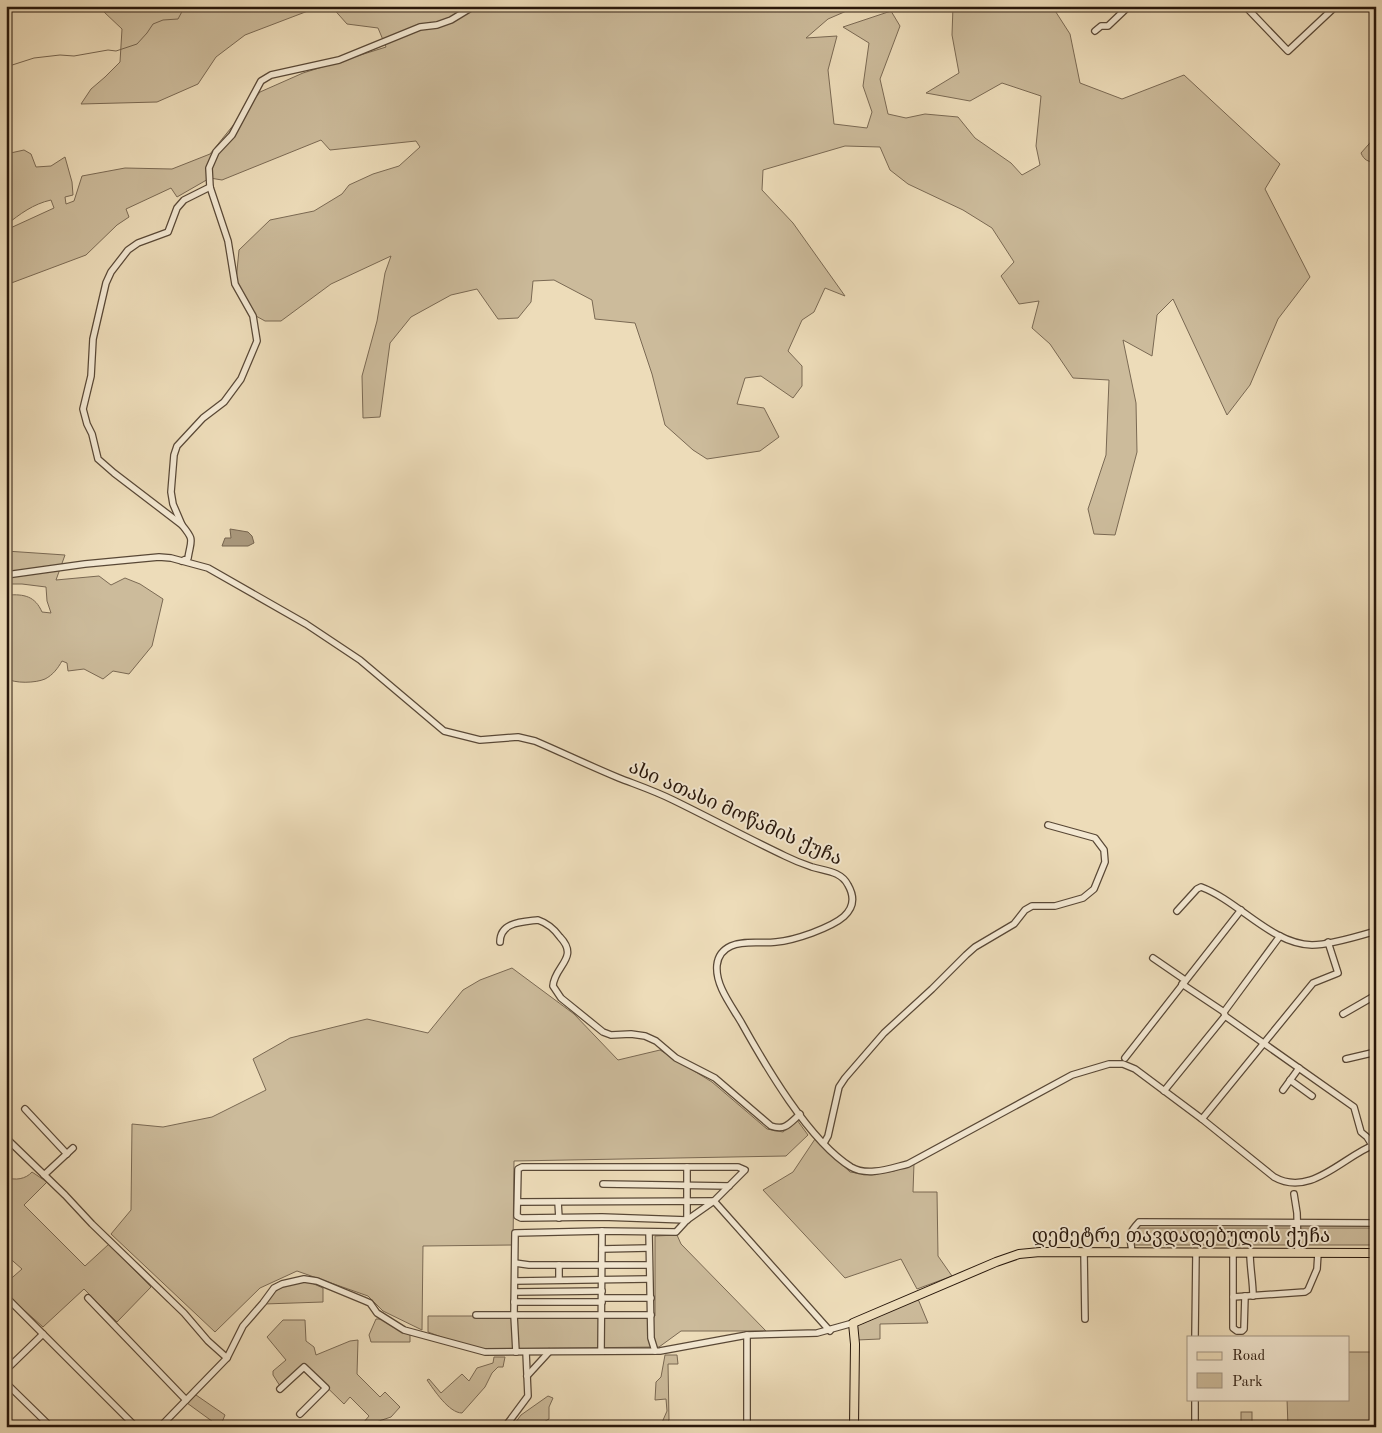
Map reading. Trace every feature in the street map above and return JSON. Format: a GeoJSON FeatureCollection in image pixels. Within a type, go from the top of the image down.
{"type":"FeatureCollection","features":[{"type":"Feature","properties":{"kind":"main road","name":"დემეტრე თავდადებულის ქუჩა"},"geometry":{"type":"LineString","coordinates":[[853,1323],[1007,1257],[1040,1252],[1376,1253]]}},
{"type":"Feature","properties":{"kind":"main road"},"geometry":{"type":"LineString","coordinates":[[853,1323],[855,1344],[854,1427]]}},
{"type":"Feature","properties":{"kind":"street"},"geometry":{"type":"LineString","coordinates":[[182,525],[173,504],[171,492],[174,455],[177,446],[203,418],[224,402],[241,379],[257,341],[253,316],[235,284],[228,241],[210,187],[209,168],[216,152],[232,135],[261,81],[271,75],[338,60],[420,27],[437,25],[451,20],[474,6]]}},
{"type":"Feature","properties":{"kind":"street"},"geometry":{"type":"LineString","coordinates":[[1095,31],[1101,26],[1108,26],[1129,6]]}},
{"type":"Feature","properties":{"kind":"street"},"geometry":{"type":"LineString","coordinates":[[1245,6],[1288,51],[1336,6]]}},
{"type":"Feature","properties":{"kind":"street"},"geometry":{"type":"LineString","coordinates":[[182,561],[188,558],[193,541],[190,535],[182,525],[98,459],[83,409],[91,376],[94,339],[106,283],[111,272],[128,250],[138,243],[168,232],[177,208],[184,200],[210,187]]}},
{"type":"Feature","properties":{"kind":"street","name":"ასი ათასი მოწამის ქუჩა"},"geometry":{"type":"LineString","coordinates":[[6,575],[85,564],[159,557],[208,568],[330,639],[360,660],[444,731],[480,740],[518,737],[535,741],[672,799],[791,858],[838,874],[844,878],[850,891],[850,907],[846,915],[839,922],[830,927],[785,941],[737,944],[722,952],[717,963],[718,980],[763,1061],[800,1114],[824,1143],[852,1167],[860,1170],[888,1169],[908,1164],[1072,1075],[1109,1064],[1123,1064],[1135,1069],[1202,1119],[1274,1177],[1287,1182],[1297,1183],[1312,1180],[1374,1144]]}},
{"type":"Feature","properties":{"kind":"street"},"geometry":{"type":"LineString","coordinates":[[824,1143],[828,1136],[839,1086],[845,1078],[884,1033],[966,955],[975,947],[1014,924],[1025,910],[1032,906],[1056,906],[1083,898],[1094,889],[1105,862],[1104,850],[1095,838],[1048,825]]}},
{"type":"Feature","properties":{"kind":"street"},"geometry":{"type":"LineString","coordinates":[[1177,911],[1196,889],[1201,887],[1241,910],[1280,936],[1297,943],[1320,944],[1376,931]]}},
{"type":"Feature","properties":{"kind":"street"},"geometry":{"type":"LineString","coordinates":[[1125,1058],[1241,910]]}},
{"type":"Feature","properties":{"kind":"street"},"geometry":{"type":"LineString","coordinates":[[500,942],[502,932],[509,925],[542,921],[558,934],[568,947],[567,957],[555,977],[553,986],[561,998],[574,1010],[611,1035],[631,1034],[645,1036],[656,1042],[676,1058],[715,1078],[771,1126],[779,1129],[786,1126],[800,1114]]}},
{"type":"Feature","properties":{"kind":"street"},"geometry":{"type":"LineString","coordinates":[[1164,1091],[1225,1014],[1280,936]]}},
{"type":"Feature","properties":{"kind":"street"},"geometry":{"type":"LineString","coordinates":[[1202,1119],[1313,983],[1338,973],[1328,942]]}},
{"type":"Feature","properties":{"kind":"street"},"geometry":{"type":"LineString","coordinates":[[1153,958],[1225,1014],[1354,1108],[1361,1132],[1374,1144]]}},
{"type":"Feature","properties":{"kind":"street"},"geometry":{"type":"LineString","coordinates":[[1343,1014],[1376,996]]}},
{"type":"Feature","properties":{"kind":"street"},"geometry":{"type":"LineString","coordinates":[[1346,1059],[1376,1052]]}},
{"type":"Feature","properties":{"kind":"street"},"geometry":{"type":"LineString","coordinates":[[1283,1090],[1299,1068]]}},
{"type":"Feature","properties":{"kind":"street"},"geometry":{"type":"LineString","coordinates":[[1290,1080],[1312,1096]]}},
{"type":"Feature","properties":{"kind":"street"},"geometry":{"type":"LineString","coordinates":[[24,1109],[67,1154]]}},
{"type":"Feature","properties":{"kind":"street"},"geometry":{"type":"LineString","coordinates":[[6,1138],[184,1313],[208,1342],[227,1358]]}},
{"type":"Feature","properties":{"kind":"street"},"geometry":{"type":"LineString","coordinates":[[44,1175],[73,1148]]}},
{"type":"Feature","properties":{"kind":"street"},"geometry":{"type":"LineString","coordinates":[[516,1352],[514,1315],[515,1233],[676,1232],[687,1220],[714,1201],[745,1170],[738,1167],[522,1167],[518,1169],[518,1218],[602,1217],[687,1220]]}},
{"type":"Feature","properties":{"kind":"street"},"geometry":{"type":"LineString","coordinates":[[687,1168],[687,1220]]}},
{"type":"Feature","properties":{"kind":"street"},"geometry":{"type":"LineString","coordinates":[[603,1184],[729,1186]]}},
{"type":"Feature","properties":{"kind":"street"},"geometry":{"type":"LineString","coordinates":[[1294,1194],[1298,1223],[1298,1253]]}},
{"type":"Feature","properties":{"kind":"street"},"geometry":{"type":"LineString","coordinates":[[518,1202],[714,1201],[830,1331]]}},
{"type":"Feature","properties":{"kind":"street"},"geometry":{"type":"LineString","coordinates":[[558,1202],[559,1218]]}},
{"type":"Feature","properties":{"kind":"street","name":"დემეტრე თავდადებულის ქუჩა"},"geometry":{"type":"LineString","coordinates":[[1132,1252],[1131,1229],[1139,1222],[1376,1223]]}},
{"type":"Feature","properties":{"kind":"street"},"geometry":{"type":"LineString","coordinates":[[601,1351],[602,1232]]}},
{"type":"Feature","properties":{"kind":"street"},"geometry":{"type":"LineString","coordinates":[[649,1232],[651,1338],[655,1351]]}},
{"type":"Feature","properties":{"kind":"street"},"geometry":{"type":"LineString","coordinates":[[602,1249],[649,1248]]}},
{"type":"Feature","properties":{"kind":"street"},"geometry":{"type":"LineString","coordinates":[[1084,1252],[1084,1319]]}},
{"type":"Feature","properties":{"kind":"street"},"geometry":{"type":"LineString","coordinates":[[1195,1336],[1196,1252]]}},
{"type":"Feature","properties":{"kind":"street"},"geometry":{"type":"LineString","coordinates":[[1233,1253],[1233,1328],[1237,1331],[1242,1331],[1244,1328],[1245,1296]]}},
{"type":"Feature","properties":{"kind":"street"},"geometry":{"type":"LineString","coordinates":[[1250,1253],[1253,1296]]}},
{"type":"Feature","properties":{"kind":"street"},"geometry":{"type":"LineString","coordinates":[[1233,1297],[1305,1292],[1308,1290],[1317,1269],[1318,1253]]}},
{"type":"Feature","properties":{"kind":"street"},"geometry":{"type":"LineString","coordinates":[[515,1263],[649,1265]]}},
{"type":"Feature","properties":{"kind":"street"},"geometry":{"type":"LineString","coordinates":[[559,1265],[559,1280]]}},
{"type":"Feature","properties":{"kind":"street","name":"დემეტრე თავდადებულის ქუჩა"},"geometry":{"type":"LineString","coordinates":[[160,1427],[227,1358],[243,1326],[264,1303],[274,1288],[282,1284],[304,1279],[317,1281],[370,1302],[377,1313],[404,1330],[485,1352],[655,1351],[747,1335],[804,1335],[830,1331],[853,1323]]}},
{"type":"Feature","properties":{"kind":"street"},"geometry":{"type":"LineString","coordinates":[[515,1281],[649,1279]]}},
{"type":"Feature","properties":{"kind":"street"},"geometry":{"type":"LineString","coordinates":[[515,1292],[651,1298]]}},
{"type":"Feature","properties":{"kind":"street"},"geometry":{"type":"LineString","coordinates":[[6,1297],[136,1427]]}},
{"type":"Feature","properties":{"kind":"street"},"geometry":{"type":"LineString","coordinates":[[514,1302],[602,1297]]}},
{"type":"Feature","properties":{"kind":"street"},"geometry":{"type":"LineString","coordinates":[[88,1298],[186,1400]]}},
{"type":"Feature","properties":{"kind":"street"},"geometry":{"type":"LineString","coordinates":[[476,1315],[651,1315]]}},
{"type":"Feature","properties":{"kind":"street"},"geometry":{"type":"LineString","coordinates":[[6,1370],[43,1334]]}},
{"type":"Feature","properties":{"kind":"street"},"geometry":{"type":"LineString","coordinates":[[747,1335],[747,1427]]}},
{"type":"Feature","properties":{"kind":"street"},"geometry":{"type":"LineString","coordinates":[[505,1427],[528,1396],[526,1352]]}},
{"type":"Feature","properties":{"kind":"street"},"geometry":{"type":"LineString","coordinates":[[527,1376],[549,1352]]}},
{"type":"Feature","properties":{"kind":"street"},"geometry":{"type":"LineString","coordinates":[[280,1389],[304,1367],[326,1388],[300,1414]]}},
{"type":"Feature","properties":{"kind":"street"},"geometry":{"type":"LineString","coordinates":[[6,1383],[50,1427]]}},
{"type":"Feature","properties":{"kind":"street"},"geometry":{"type":"LineString","coordinates":[[1195,1400],[1195,1427]]}},
{"type":"Feature","properties":{"kind":"green space"},"geometry":{"type":"Polygon","coordinates":[[[107,6],[321,6],[245,35],[216,57],[198,84],[157,102],[81,104],[91,89],[120,62],[122,29],[104,12],[107,6]]]}},
{"type":"Feature","properties":{"kind":"green space"},"geometry":{"type":"Polygon","coordinates":[[[331,6],[858,6],[828,19],[806,38],[837,36],[828,70],[834,124],[867,128],[872,112],[863,86],[869,43],[843,27],[891,11],[900,26],[880,79],[888,114],[906,118],[925,114],[958,117],[975,138],[1011,163],[1022,175],[1040,165],[1036,146],[1041,96],[1002,83],[970,101],[926,93],[959,73],[952,35],[953,6],[1052,6],[1070,34],[1080,83],[1122,99],[1184,75],[1280,164],[1265,189],[1310,277],[1278,319],[1250,385],[1227,415],[1173,299],[1157,315],[1152,356],[1123,340],[1136,403],[1137,452],[1115,535],[1094,534],[1088,509],[1106,455],[1109,380],[1073,378],[1050,344],[1032,328],[1039,301],[1019,304],[1001,276],[1014,262],[992,228],[963,210],[908,184],[890,170],[880,147],[845,146],[763,170],[762,190],[793,223],[845,296],[825,288],[814,312],[802,320],[788,351],[802,366],[802,386],[793,398],[761,376],[745,378],[737,404],[764,408],[779,437],[760,451],[707,459],[693,450],[665,425],[652,374],[635,323],[595,319],[592,300],[554,280],[533,281],[531,302],[518,318],[498,319],[477,289],[451,295],[411,317],[390,343],[380,417],[363,418],[362,376],[377,321],[385,273],[391,256],[331,284],[281,321],[265,321],[256,316],[236,281],[239,250],[270,220],[314,211],[342,194],[349,185],[373,174],[399,166],[420,147],[416,141],[330,150],[321,140],[222,180],[210,178],[177,197],[171,188],[126,209],[129,217],[117,225],[86,255],[6,285],[6,230],[54,208],[51,200],[38,204],[6,225],[6,154],[24,150],[31,154],[36,167],[51,166],[65,157],[72,182],[73,195],[65,197],[66,204],[74,201],[82,176],[125,168],[172,169],[210,154],[260,92],[303,73],[386,47],[378,28],[347,24],[331,6]]]}},
{"type":"Feature","properties":{"kind":"green space"},"geometry":{"type":"Polygon","coordinates":[[[1376,136],[1375,162],[1370,162],[1361,153],[1376,136]]]}},
{"type":"Feature","properties":{"kind":"green space"},"geometry":{"type":"Polygon","coordinates":[[[6,551],[65,555],[56,580],[99,576],[111,585],[125,578],[140,584],[163,599],[152,646],[129,674],[113,671],[103,679],[84,669],[68,671],[67,663],[62,661],[53,673],[41,680],[19,682],[6,678],[6,598],[8,595],[28,597],[36,602],[42,612],[51,613],[47,601],[46,587],[6,584],[6,551]]]}},
{"type":"Feature","properties":{"kind":"green space"},"geometry":{"type":"Polygon","coordinates":[[[512,968],[574,1014],[618,1060],[660,1050],[712,1082],[767,1129],[783,1132],[797,1120],[808,1135],[786,1156],[514,1161],[513,1245],[423,1246],[422,1330],[383,1311],[368,1296],[297,1271],[260,1288],[215,1332],[111,1234],[131,1210],[132,1124],[163,1127],[212,1117],[266,1090],[253,1059],[290,1038],[367,1019],[428,1033],[463,990],[480,980],[512,968]]]}},
{"type":"Feature","properties":{"kind":"green space"},"geometry":{"type":"Polygon","coordinates":[[[815,1139],[850,1172],[871,1175],[894,1171],[914,1163],[913,1192],[937,1192],[938,1256],[952,1276],[917,1289],[901,1259],[845,1278],[763,1190],[793,1172],[815,1139]]]}},
{"type":"Feature","properties":{"kind":"green space"},"geometry":{"type":"Polygon","coordinates":[[[32,1172],[47,1182],[24,1205],[85,1266],[109,1244],[151,1287],[117,1322],[84,1289],[43,1327],[6,1294],[6,1283],[22,1269],[6,1255],[6,1177],[20,1179],[32,1172]]]}},
{"type":"Feature","properties":{"kind":"green space"},"geometry":{"type":"Polygon","coordinates":[[[1138,1228],[1376,1228],[1376,1245],[1134,1245],[1138,1228]]]}},
{"type":"Feature","properties":{"kind":"green space"},"geometry":{"type":"Polygon","coordinates":[[[677,1235],[681,1244],[766,1331],[681,1331],[659,1347],[482,1349],[428,1332],[428,1316],[655,1316],[655,1236],[677,1235]]]}},
{"type":"Feature","properties":{"kind":"green space"},"geometry":{"type":"Polygon","coordinates":[[[307,1281],[323,1288],[323,1302],[264,1304],[273,1293],[282,1287],[307,1281]]]}},
{"type":"Feature","properties":{"kind":"green space"},"geometry":{"type":"Polygon","coordinates":[[[918,1299],[928,1323],[880,1324],[880,1339],[857,1340],[856,1326],[918,1299]]]}},
{"type":"Feature","properties":{"kind":"green space"},"geometry":{"type":"Polygon","coordinates":[[[376,1319],[382,1319],[406,1332],[410,1335],[410,1342],[371,1342],[369,1335],[376,1319]]]}},
{"type":"Feature","properties":{"kind":"green space"},"geometry":{"type":"Polygon","coordinates":[[[283,1320],[305,1320],[306,1341],[314,1347],[316,1355],[350,1341],[358,1340],[357,1374],[380,1397],[385,1392],[400,1407],[391,1417],[367,1425],[363,1423],[369,1416],[350,1397],[344,1404],[303,1364],[280,1386],[273,1375],[273,1371],[286,1360],[267,1337],[283,1320]]]}},
{"type":"Feature","properties":{"kind":"green space"},"geometry":{"type":"Polygon","coordinates":[[[1350,1352],[1376,1352],[1376,1427],[1288,1427],[1287,1400],[1350,1400],[1350,1352]]]}},
{"type":"Feature","properties":{"kind":"green space"},"geometry":{"type":"Polygon","coordinates":[[[665,1355],[677,1355],[678,1364],[668,1364],[669,1420],[665,1427],[660,1427],[667,1411],[666,1399],[655,1400],[656,1382],[661,1377],[665,1355]]]}},
{"type":"Feature","properties":{"kind":"green space"},"geometry":{"type":"Polygon","coordinates":[[[494,1357],[505,1357],[503,1367],[498,1367],[492,1373],[485,1387],[462,1413],[447,1405],[427,1380],[429,1379],[441,1393],[462,1374],[469,1381],[477,1368],[493,1363],[494,1357]]]}},
{"type":"Feature","properties":{"kind":"green space"},"geometry":{"type":"Polygon","coordinates":[[[196,1395],[225,1415],[220,1427],[187,1403],[196,1395]]]}},
{"type":"Feature","properties":{"kind":"green space"},"geometry":{"type":"Polygon","coordinates":[[[548,1396],[553,1398],[549,1407],[549,1419],[535,1427],[512,1427],[521,1415],[548,1396]]]}},
{"type":"Feature","properties":{"kind":"green space"},"geometry":{"type":"Polygon","coordinates":[[[1241,1412],[1252,1412],[1252,1427],[1241,1427],[1241,1412]]]}},
{"type":"Feature","properties":{"kind":"shaded area"},"geometry":{"type":"Polygon","coordinates":[[[230,529],[248,532],[252,536],[254,543],[248,546],[222,546],[225,538],[231,538],[230,529]]]}},
{"type":"Feature","properties":{"kind":"waterway"},"geometry":{"type":"LineString","coordinates":[[6,67],[34,58],[60,55],[74,56],[108,50],[116,51],[137,44],[153,24],[163,20],[178,19],[185,6]]}}]}
